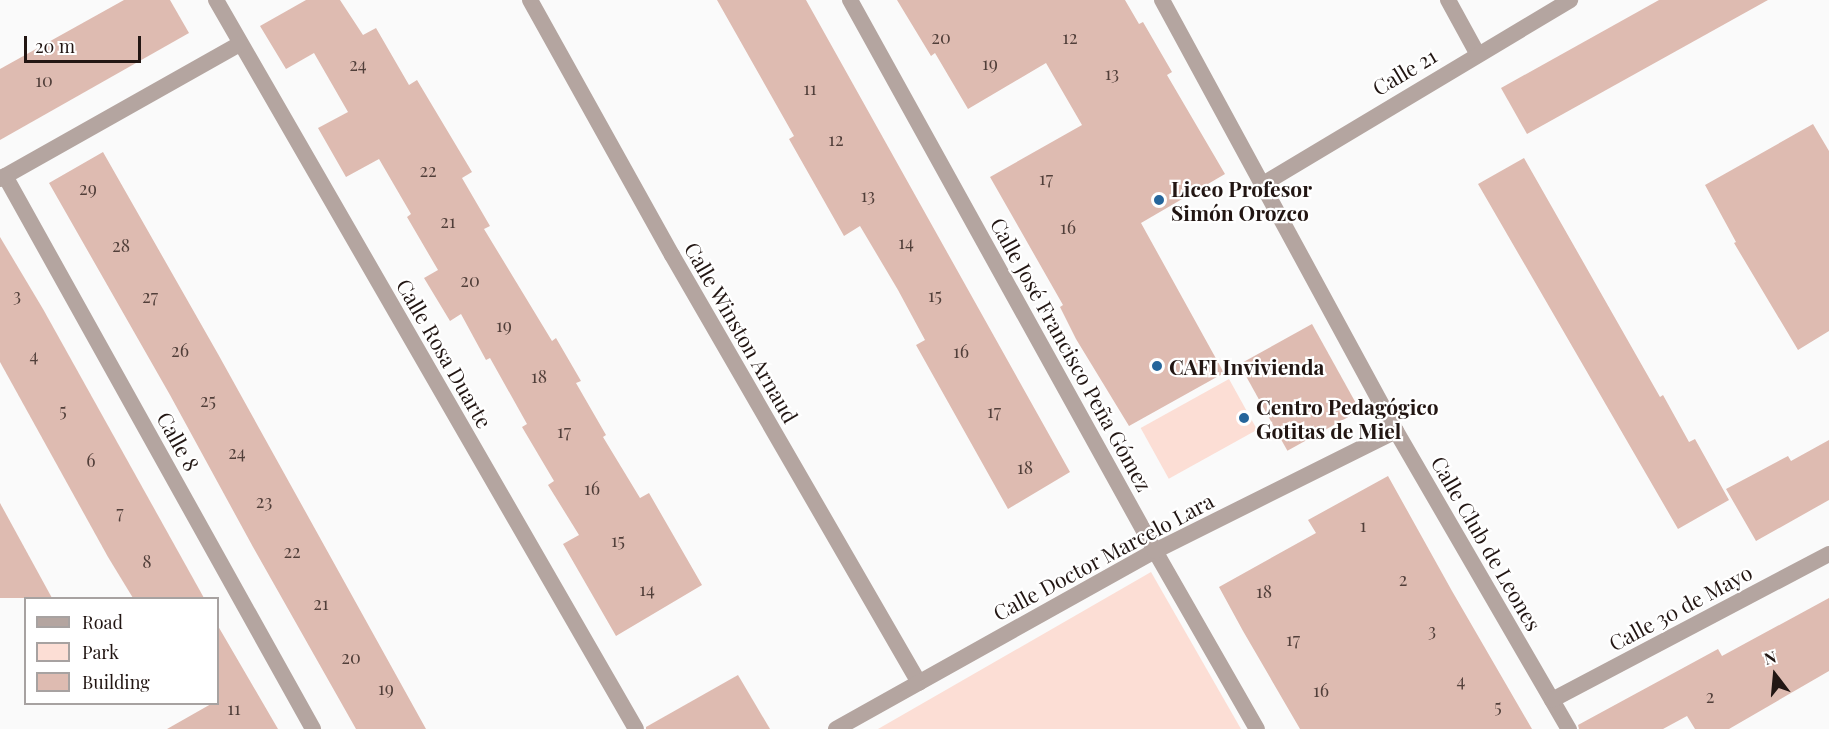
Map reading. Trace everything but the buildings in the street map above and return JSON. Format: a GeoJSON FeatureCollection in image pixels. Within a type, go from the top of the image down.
{"type":"FeatureCollection","features":[{"type":"Feature","properties":{"kind":"street","name":"Calle Rosa Duarte"},"geometry":{"type":"LineString","coordinates":[[216,0],[636,729]]}},
{"type":"Feature","properties":{"kind":"street","name":"Calle Winston Arnaud"},"geometry":{"type":"LineString","coordinates":[[530,0],[672,255],[919,683]]}},
{"type":"Feature","properties":{"kind":"street","name":"Calle José Francisco Peña Gómez"},"geometry":{"type":"LineString","coordinates":[[850,0],[1155,551],[1257,729]]}},
{"type":"Feature","properties":{"kind":"street","name":"Calle Club de Leones"},"geometry":{"type":"LineString","coordinates":[[1162,0],[1396,431],[1569,729]]}},
{"type":"Feature","properties":{"kind":"street"},"geometry":{"type":"LineString","coordinates":[[1448,0],[1477,53]]}},
{"type":"Feature","properties":{"kind":"street","name":"Calle 21"},"geometry":{"type":"LineString","coordinates":[[1263,184],[1477,53],[1570,0]]}},
{"type":"Feature","properties":{"kind":"street"},"geometry":{"type":"LineString","coordinates":[[3,177],[240,44]]}},
{"type":"Feature","properties":{"kind":"street","name":"Calle 8"},"geometry":{"type":"LineString","coordinates":[[3,177],[313,729]]}},
{"type":"Feature","properties":{"kind":"street","name":"Calle Doctor Marcelo Lara"},"geometry":{"type":"LineString","coordinates":[[836,729],[1155,551],[1396,431]]}},
{"type":"Feature","properties":{"kind":"street","name":"Calle 30 de Mayo"},"geometry":{"type":"LineString","coordinates":[[1552,700],[1829,554]]}},
{"type":"Feature","properties":{"kind":"green space"},"geometry":{"type":"Polygon","coordinates":[[[1229,379],[1257,430],[1169,479],[1141,428],[1229,379]]]}},
{"type":"Feature","properties":{"kind":"green space"},"geometry":{"type":"Polygon","coordinates":[[[1151,572],[1241,729],[878,729],[1151,572]]]}},
{"type":"Feature","properties":{"kind":"place","name":"Liceo Profesor Simón Orozco"},"geometry":{"type":"Point","coordinates":[1159,200]}},
{"type":"Feature","properties":{"kind":"place","name":"CAFI Invivienda"},"geometry":{"type":"Point","coordinates":[1157,366]}},
{"type":"Feature","properties":{"kind":"place","name":"Centro Pedagógico Gotitas de Miel"},"geometry":{"type":"Point","coordinates":[1244,418]}}]}
